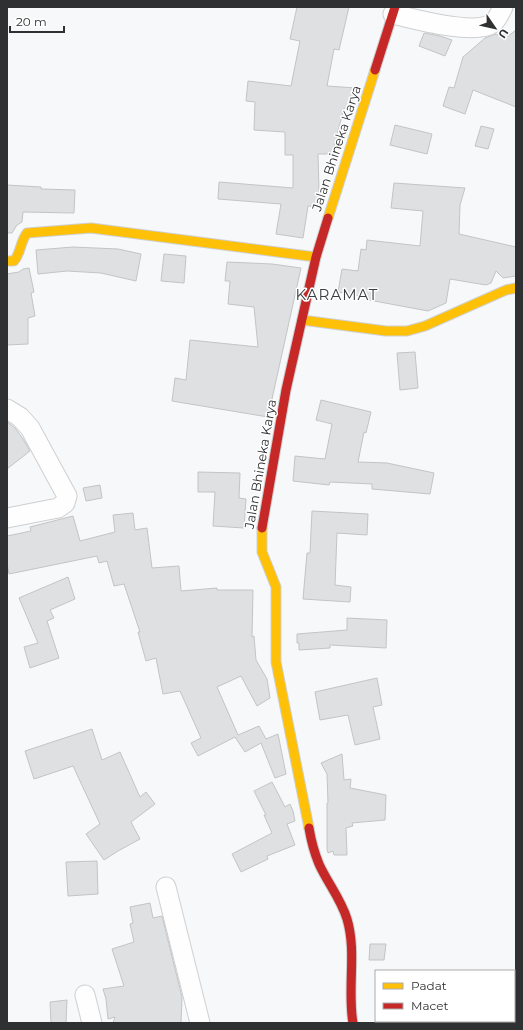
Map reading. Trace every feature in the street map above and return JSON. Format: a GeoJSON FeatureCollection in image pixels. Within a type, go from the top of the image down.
{"type":"FeatureCollection","features":[{"type":"Feature","properties":{"kind":"street"},"geometry":{"type":"LineString","coordinates":[[394,11],[461,28],[488,25],[493,23],[503,7]]}},
{"type":"Feature","properties":{"kind":"street","name":"Jalan Bhineka Karya"},"geometry":{"type":"LineString","coordinates":[[353,1023],[350,992],[351,944],[347,919],[333,887],[318,863],[312,843],[276,662],[276,587],[262,552],[261,537],[262,520],[286,390],[316,257],[342,171],[394,11]]}},
{"type":"Feature","properties":{"kind":"street"},"geometry":{"type":"LineString","coordinates":[[7,261],[14,261],[18,257],[22,240],[27,233],[90,228],[316,257]]}},
{"type":"Feature","properties":{"kind":"street"},"geometry":{"type":"LineString","coordinates":[[302,320],[386,332],[407,331],[425,326],[506,290],[516,288]]}},
{"type":"Feature","properties":{"kind":"street"},"geometry":{"type":"LineString","coordinates":[[7,409],[20,417],[30,428],[67,496],[65,503],[58,508],[7,518]]}},
{"type":"Feature","properties":{"kind":"street"},"geometry":{"type":"LineString","coordinates":[[166,886],[200,1023]]}},
{"type":"Feature","properties":{"kind":"street"},"geometry":{"type":"LineString","coordinates":[[85,995],[92,1023]]}},
{"type":"Feature","properties":{"kind":"building"},"geometry":{"type":"Polygon","coordinates":[[[297,7],[349,7],[339,50],[334,49],[327,86],[356,88],[349,109],[344,108],[334,147],[334,154],[318,154],[319,191],[322,191],[321,197],[318,207],[308,206],[303,238],[276,234],[281,204],[218,199],[219,182],[293,188],[293,155],[285,155],[285,132],[254,130],[255,102],[246,101],[248,81],[291,86],[300,41],[290,39],[297,7]]]}},
{"type":"Feature","properties":{"kind":"building"},"geometry":{"type":"Polygon","coordinates":[[[516,30],[516,107],[473,90],[465,114],[443,106],[449,87],[454,88],[463,57],[485,38],[496,34],[498,35],[503,31],[507,37],[516,30]]]}},
{"type":"Feature","properties":{"kind":"building"},"geometry":{"type":"Polygon","coordinates":[[[424,33],[452,40],[445,56],[419,46],[424,33]]]}},
{"type":"Feature","properties":{"kind":"building"},"geometry":{"type":"Polygon","coordinates":[[[395,125],[432,134],[427,154],[390,145],[395,125]]]}},
{"type":"Feature","properties":{"kind":"building"},"geometry":{"type":"Polygon","coordinates":[[[481,126],[494,129],[488,149],[475,146],[481,126]]]}},
{"type":"Feature","properties":{"kind":"building"},"geometry":{"type":"Polygon","coordinates":[[[394,183],[465,188],[460,205],[459,234],[516,247],[516,276],[503,278],[496,271],[491,283],[486,285],[450,279],[446,303],[428,311],[369,300],[369,298],[338,292],[342,269],[358,271],[361,249],[366,250],[367,240],[420,246],[423,211],[391,208],[394,183]]]}},
{"type":"Feature","properties":{"kind":"building"},"geometry":{"type":"Polygon","coordinates":[[[7,185],[41,187],[41,189],[75,190],[74,213],[23,212],[22,222],[17,225],[12,233],[7,233],[7,185]]]}},
{"type":"Feature","properties":{"kind":"building"},"geometry":{"type":"Polygon","coordinates":[[[73,247],[118,249],[141,254],[136,281],[101,273],[67,271],[38,274],[36,250],[73,247]]]}},
{"type":"Feature","properties":{"kind":"building"},"geometry":{"type":"Polygon","coordinates":[[[164,254],[186,256],[184,283],[161,281],[164,254]]]}},
{"type":"Feature","properties":{"kind":"building"},"geometry":{"type":"Polygon","coordinates":[[[227,262],[272,264],[301,268],[268,417],[172,401],[175,378],[186,380],[190,340],[258,347],[254,307],[228,304],[230,281],[225,281],[227,262]]]}},
{"type":"Feature","properties":{"kind":"building"},"geometry":{"type":"Polygon","coordinates":[[[29,268],[34,292],[31,293],[35,316],[28,318],[28,344],[7,345],[7,274],[19,272],[23,269],[29,268]]]}},
{"type":"Feature","properties":{"kind":"building"},"geometry":{"type":"Polygon","coordinates":[[[415,352],[418,388],[400,390],[397,353],[415,352]]]}},
{"type":"Feature","properties":{"kind":"building"},"geometry":{"type":"Polygon","coordinates":[[[321,400],[371,412],[366,433],[364,432],[358,462],[387,463],[434,473],[430,494],[372,489],[372,484],[330,482],[329,485],[293,481],[295,456],[325,459],[332,424],[316,420],[321,400]]]}},
{"type":"Feature","properties":{"kind":"building"},"geometry":{"type":"Polygon","coordinates":[[[7,422],[15,428],[30,451],[7,469],[7,422]]]}},
{"type":"Feature","properties":{"kind":"building"},"geometry":{"type":"Polygon","coordinates":[[[198,472],[240,473],[239,498],[246,499],[244,528],[213,526],[215,492],[198,492],[198,472]]]}},
{"type":"Feature","properties":{"kind":"building"},"geometry":{"type":"Polygon","coordinates":[[[100,485],[102,498],[86,501],[83,488],[100,485]]]}},
{"type":"Feature","properties":{"kind":"building"},"geometry":{"type":"Polygon","coordinates":[[[312,511],[368,514],[367,535],[337,533],[335,585],[351,587],[350,602],[303,599],[307,553],[310,553],[312,511]]]}},
{"type":"Feature","properties":{"kind":"building"},"geometry":{"type":"Polygon","coordinates":[[[133,513],[135,530],[147,528],[152,568],[179,566],[181,591],[217,588],[217,590],[253,590],[252,637],[254,636],[256,660],[267,679],[270,698],[257,706],[241,676],[217,687],[238,735],[259,726],[266,739],[278,734],[286,774],[275,778],[261,743],[245,752],[235,737],[198,756],[191,743],[201,738],[180,691],[163,694],[156,658],[146,661],[138,632],[140,632],[124,584],[114,586],[107,561],[99,563],[97,556],[9,574],[7,563],[7,536],[31,531],[30,527],[73,516],[80,541],[115,532],[113,515],[133,513]]]}},
{"type":"Feature","properties":{"kind":"building"},"geometry":{"type":"Polygon","coordinates":[[[68,577],[75,599],[50,610],[54,618],[47,621],[59,658],[30,668],[24,647],[38,643],[19,598],[68,577]]]}},
{"type":"Feature","properties":{"kind":"building"},"geometry":{"type":"Polygon","coordinates":[[[347,618],[387,620],[386,648],[330,645],[330,648],[299,650],[297,634],[347,630],[347,618]]]}},
{"type":"Feature","properties":{"kind":"building"},"geometry":{"type":"Polygon","coordinates":[[[377,678],[382,705],[373,707],[380,739],[355,745],[348,715],[320,720],[315,692],[377,678]]]}},
{"type":"Feature","properties":{"kind":"building"},"geometry":{"type":"Polygon","coordinates":[[[92,729],[102,760],[120,752],[140,797],[146,792],[155,804],[131,822],[140,839],[104,860],[86,834],[100,824],[73,766],[34,779],[25,751],[92,729]]]}},
{"type":"Feature","properties":{"kind":"building"},"geometry":{"type":"Polygon","coordinates":[[[342,754],[344,780],[351,779],[350,788],[386,795],[385,820],[352,823],[353,826],[346,828],[347,855],[334,855],[333,851],[328,853],[327,849],[327,774],[321,763],[342,754]]]}},
{"type":"Feature","properties":{"kind":"building"},"geometry":{"type":"Polygon","coordinates":[[[272,782],[285,807],[290,804],[293,811],[295,821],[287,824],[295,845],[267,856],[268,859],[241,872],[232,854],[272,833],[264,815],[266,815],[254,791],[272,782]]]}},
{"type":"Feature","properties":{"kind":"building"},"geometry":{"type":"Polygon","coordinates":[[[97,861],[98,894],[68,896],[66,862],[97,861]]]}},
{"type":"Feature","properties":{"kind":"building"},"geometry":{"type":"Polygon","coordinates":[[[150,903],[153,918],[162,916],[182,997],[181,1023],[113,1023],[115,1017],[108,1019],[106,999],[103,989],[124,986],[112,949],[134,942],[130,924],[133,923],[130,907],[150,903]]]}},
{"type":"Feature","properties":{"kind":"building"},"geometry":{"type":"Polygon","coordinates":[[[370,944],[386,944],[384,960],[369,960],[370,944]]]}},
{"type":"Feature","properties":{"kind":"building"},"geometry":{"type":"Polygon","coordinates":[[[67,1000],[66,1023],[51,1023],[50,1002],[67,1000]]]}},
{"type":"Feature","properties":{"kind":"traffic: slow"},"geometry":{"type":"LineString","coordinates":[[328,218],[375,70]]}},
{"type":"Feature","properties":{"kind":"traffic: slow"},"geometry":{"type":"LineString","coordinates":[[7,261],[14,261],[27,233],[91,228],[316,257]]}},
{"type":"Feature","properties":{"kind":"traffic: slow"},"geometry":{"type":"LineString","coordinates":[[302,320],[386,331],[407,331],[425,326],[506,290],[516,288]]}},
{"type":"Feature","properties":{"kind":"traffic: slow"},"geometry":{"type":"LineString","coordinates":[[262,528],[262,552],[276,587],[276,662],[309,828]]}},
{"type":"Feature","properties":{"kind":"traffic: jam"},"geometry":{"type":"LineString","coordinates":[[375,70],[395,7]]}},
{"type":"Feature","properties":{"kind":"traffic: jam"},"geometry":{"type":"LineString","coordinates":[[262,528],[286,390],[316,257],[328,218]]}},
{"type":"Feature","properties":{"kind":"traffic: jam"},"geometry":{"type":"LineString","coordinates":[[309,828],[317,860],[341,904],[350,932],[352,957],[351,1010],[353,1023]]}},
{"type":"Feature","properties":{"kind":"district","name":"KARAMAT"},"geometry":{"type":"Point","coordinates":[337,295]}}]}
